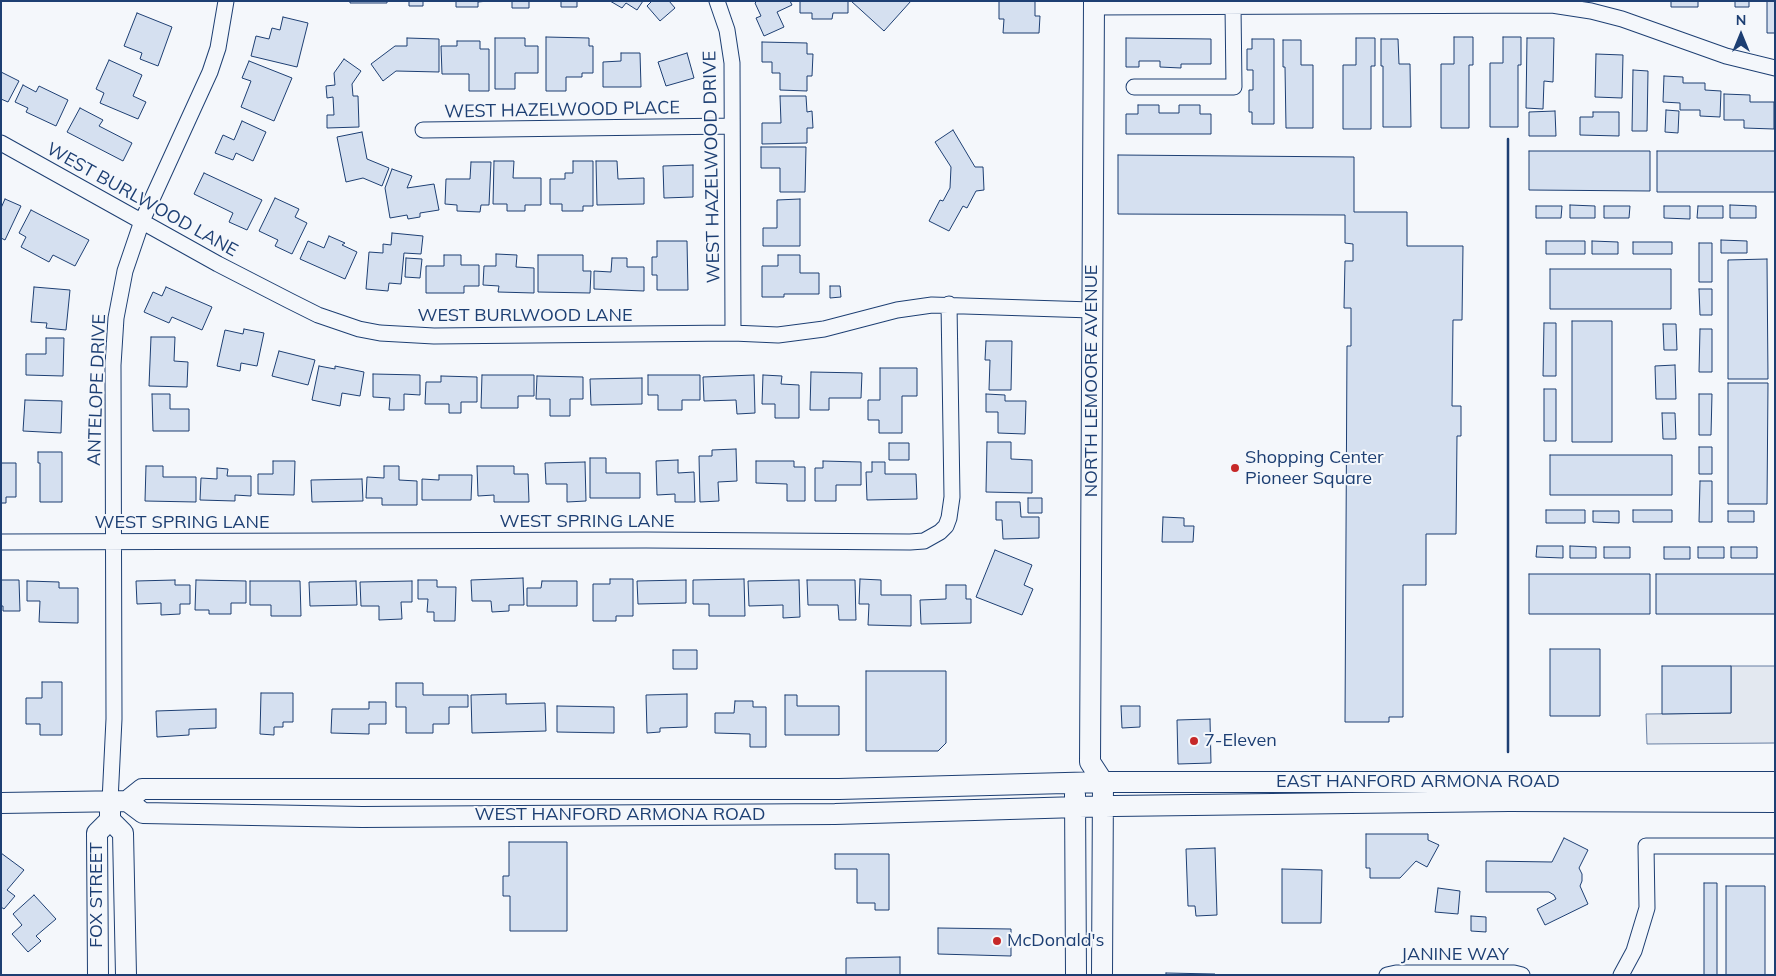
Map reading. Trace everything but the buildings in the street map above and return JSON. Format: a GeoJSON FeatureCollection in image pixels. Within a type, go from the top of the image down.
{"type":"FeatureCollection","features":[{"type":"Feature","properties":{"kind":"main road","name":"NORTH LEMOORE AVENUE"},"geometry":{"type":"LineString","coordinates":[[1090,762],[1094,4]]}},
{"type":"Feature","properties":{"kind":"main road"},"geometry":{"type":"LineString","coordinates":[[1076,975],[1076,807],[1068,782],[1090,762],[1104,782],[1110,806],[1102,975]]}},
{"type":"Feature","properties":{"kind":"main road","name":"WEST HANFORD ARMONA ROAD"},"geometry":{"type":"LineString","coordinates":[[116,807],[142,789],[839,789],[1068,782]]}},
{"type":"Feature","properties":{"kind":"main road","name":"EAST HANFORD ARMONA ROAD"},"geometry":{"type":"LineString","coordinates":[[1068,782],[1775,782]]}},
{"type":"Feature","properties":{"kind":"main road"},"geometry":{"type":"LineString","coordinates":[[939,810],[940,785]]}},
{"type":"Feature","properties":{"kind":"main road","name":"EAST HANFORD ARMONA ROAD"},"geometry":{"type":"LineString","coordinates":[[1110,806],[1509,801],[1775,802]]}},
{"type":"Feature","properties":{"kind":"main road"},"geometry":{"type":"LineString","coordinates":[[1,803],[116,807]]}},
{"type":"Feature","properties":{"kind":"main road","name":"WEST HANFORD ARMONA ROAD"},"geometry":{"type":"LineString","coordinates":[[116,807],[143,813],[362,817],[835,814],[1110,806]]}},
{"type":"Feature","properties":{"kind":"main road","name":"FOX STREET"},"geometry":{"type":"LineString","coordinates":[[98,975],[97,833],[116,807]]}},
{"type":"Feature","properties":{"kind":"main road","name":"FOX STREET"},"geometry":{"type":"LineString","coordinates":[[116,807],[123,833],[126,975]]}},
{"type":"Feature","properties":{"kind":"street","name":"ANTELOPE DRIVE"},"geometry":{"type":"LineString","coordinates":[[116,807],[113,342],[120,293],[142,221],[210,72],[218,48],[226,1]]}},
{"type":"Feature","properties":{"kind":"street","name":"WEST HAZELWOOD DRIVE"},"geometry":{"type":"LineString","coordinates":[[717,1],[727,30],[732,63],[733,333]]}},
{"type":"Feature","properties":{"kind":"street"},"geometry":{"type":"LineString","coordinates":[[1094,4],[1233,6],[1552,3],[1622,20],[1726,56],[1775,68]]}},
{"type":"Feature","properties":{"kind":"street"},"geometry":{"type":"LineString","coordinates":[[1134,87],[1234,87],[1233,6]]}},
{"type":"Feature","properties":{"kind":"street","name":"WEST HAZELWOOD PLACE"},"geometry":{"type":"LineString","coordinates":[[423,130],[732,126]]}},
{"type":"Feature","properties":{"kind":"street","name":"WEST BURLWOOD LANE"},"geometry":{"type":"LineString","coordinates":[[1,144],[226,268],[318,315],[380,333],[434,336],[733,333],[778,335],[804,333],[897,310],[932,305],[950,304],[1092,310]]}},
{"type":"Feature","properties":{"kind":"street","name":"WEST SPRING LANE"},"geometry":{"type":"LineString","coordinates":[[1,542],[924,541],[940,532],[946,526],[952,497],[950,304]]}},
{"type":"Feature","properties":{"kind":"street"},"geometry":{"type":"LineString","coordinates":[[1621,975],[1634,951],[1647,908],[1646,846],[1775,846]]}},
{"type":"Feature","properties":{"kind":"street","name":"JANINE WAY"},"geometry":{"type":"LineString","coordinates":[[1387,975],[1396,973],[1504,973],[1522,975]]}},
{"type":"Feature","properties":{"kind":"shaded area"},"geometry":{"type":"Polygon","coordinates":[[[1731,666],[1775,666],[1775,743],[1647,744],[1646,714],[1731,713],[1731,666]]]}},
{"type":"Feature","properties":{"kind":"wall"},"geometry":{"type":"LineString","coordinates":[[1508,139],[1508,752]]}},
{"type":"Feature","properties":{"kind":"place","name":"Shopping Center Pioneer Square"},"geometry":{"type":"Point","coordinates":[1235,468]}},
{"type":"Feature","properties":{"kind":"place","name":"7-Eleven"},"geometry":{"type":"Point","coordinates":[1194,741]}},
{"type":"Feature","properties":{"kind":"place","name":"McDonald's"},"geometry":{"type":"Point","coordinates":[997,941]}}]}
